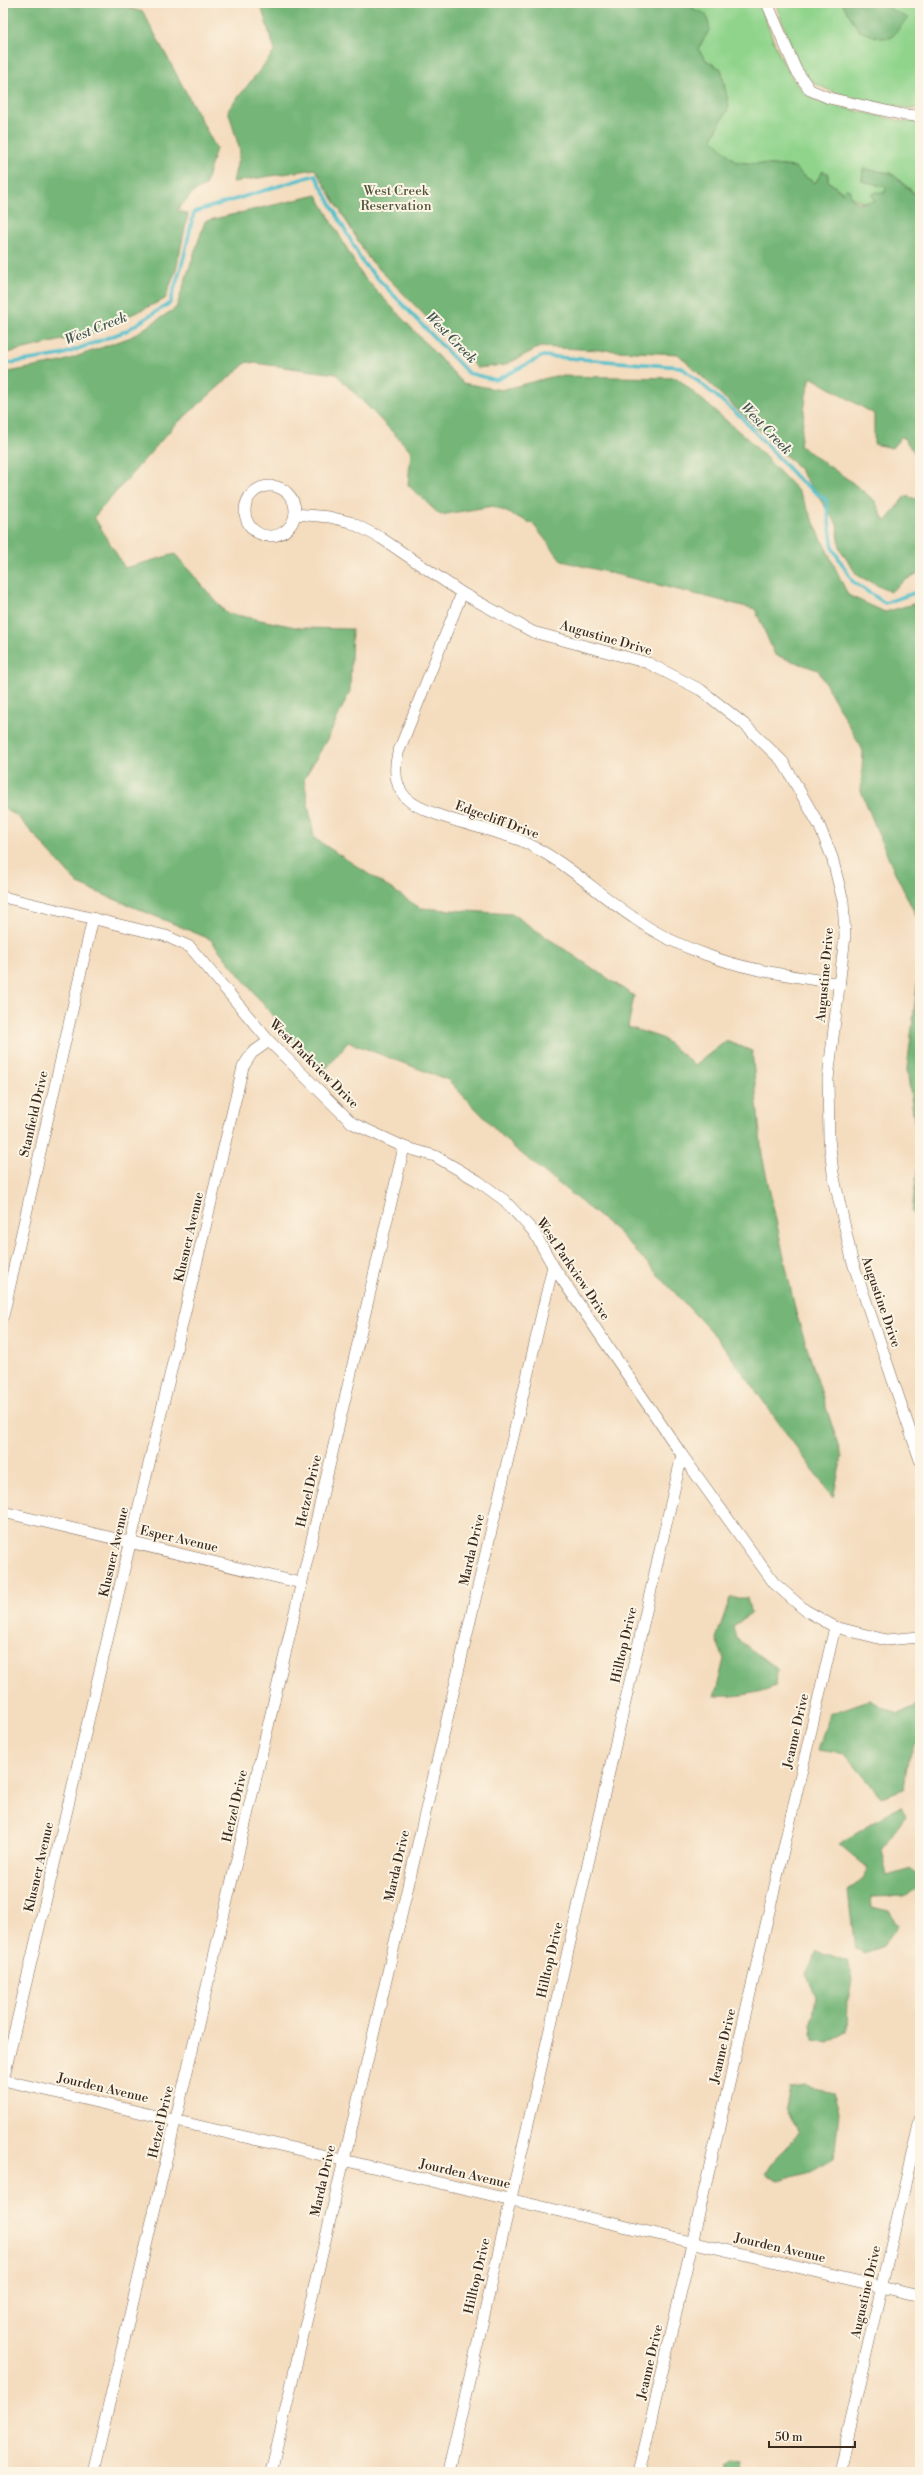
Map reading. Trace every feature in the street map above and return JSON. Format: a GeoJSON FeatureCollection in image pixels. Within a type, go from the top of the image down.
{"type":"FeatureCollection","features":[{"type":"Feature","properties":{"kind":"street"},"geometry":{"type":"LineString","coordinates":[[767,3],[796,70],[810,90],[829,98],[904,115],[920,116]]}},
{"type":"Feature","properties":{"kind":"street"},"geometry":{"type":"LineString","coordinates":[[273,486],[279,488],[293,501],[295,514],[288,528],[282,533],[268,536],[260,534],[248,524],[245,509],[246,502],[254,492],[273,486]]}},
{"type":"Feature","properties":{"kind":"street","name":"Augustine Drive"},"geometry":{"type":"LineString","coordinates":[[295,514],[329,517],[350,522],[381,538],[462,593],[532,632],[648,663],[701,690],[744,724],[783,762],[819,825],[832,857],[843,901],[844,936],[840,984],[828,1079],[829,1139],[833,1173],[852,1260],[920,1460]]}},
{"type":"Feature","properties":{"kind":"street","name":"Edgecliff Drive"},"geometry":{"type":"LineString","coordinates":[[462,593],[398,753],[395,769],[396,780],[406,798],[424,809],[492,830],[541,850],[576,872],[634,918],[665,938],[689,948],[739,964],[840,984]]}},
{"type":"Feature","properties":{"kind":"street","name":"West Parkview Drive"},"geometry":{"type":"LineString","coordinates":[[3,897],[166,936],[190,948],[269,1041],[352,1123],[404,1146],[435,1156],[478,1181],[504,1200],[534,1232],[553,1266],[682,1455],[774,1583],[805,1610],[835,1627],[886,1640],[920,1637]]}},
{"type":"Feature","properties":{"kind":"street","name":"Stanfield Drive"},"geometry":{"type":"LineString","coordinates":[[3,1316],[93,918]]}},
{"type":"Feature","properties":{"kind":"street","name":"Klusner Avenue"},"geometry":{"type":"LineString","coordinates":[[3,2080],[243,1067],[252,1053],[269,1041]]}},
{"type":"Feature","properties":{"kind":"street","name":"Hetzel Drive"},"geometry":{"type":"LineString","coordinates":[[93,2472],[404,1146]]}},
{"type":"Feature","properties":{"kind":"street","name":"Marda Drive"},"geometry":{"type":"LineString","coordinates":[[271,2472],[342,2160],[553,1266]]}},
{"type":"Feature","properties":{"kind":"street","name":"Hilltop Drive"},"geometry":{"type":"LineString","coordinates":[[448,2472],[509,2198],[682,1455]]}},
{"type":"Feature","properties":{"kind":"street","name":"Esper Avenue"},"geometry":{"type":"LineString","coordinates":[[3,1512],[302,1583]]}},
{"type":"Feature","properties":{"kind":"street","name":"Jeanne Drive"},"geometry":{"type":"LineString","coordinates":[[639,2472],[835,1627]]}},
{"type":"Feature","properties":{"kind":"street","name":"Jourden Avenue"},"geometry":{"type":"LineString","coordinates":[[3,2080],[692,2241],[920,2296]]}},
{"type":"Feature","properties":{"kind":"street","name":"Augustine Drive"},"geometry":{"type":"LineString","coordinates":[[839,2472],[920,2119]]}},
{"type":"Feature","properties":{"kind":"green space"},"geometry":{"type":"Polygon","coordinates":[[[3,3],[110,3],[143,12],[216,148],[205,186],[194,192],[177,210],[188,214],[176,270],[165,299],[92,333],[3,354],[3,3]]]}},
{"type":"Feature","properties":{"kind":"green space","name":"West Creek Reservation"},"geometry":{"type":"Polygon","coordinates":[[[260,3],[693,3],[693,9],[706,14],[710,29],[698,49],[707,61],[721,69],[729,107],[712,138],[736,162],[795,167],[802,175],[815,183],[823,171],[828,173],[828,181],[842,193],[846,189],[850,190],[851,198],[859,203],[875,201],[872,195],[876,192],[885,193],[886,187],[862,181],[863,169],[891,173],[918,197],[920,196],[920,460],[902,436],[892,448],[874,444],[874,414],[811,377],[806,396],[800,446],[849,480],[875,501],[885,522],[905,496],[920,500],[920,572],[904,581],[890,592],[857,575],[840,549],[837,524],[797,466],[678,354],[540,347],[505,365],[477,368],[369,259],[315,169],[233,182],[240,151],[228,110],[275,51],[260,3]]]}},
{"type":"Feature","properties":{"kind":"green space"},"geometry":{"type":"Polygon","coordinates":[[[693,3],[759,3],[788,72],[807,94],[819,102],[901,121],[920,122],[920,196],[919,197],[891,173],[864,169],[862,181],[887,187],[882,197],[876,202],[868,203],[851,197],[834,186],[828,181],[828,173],[818,178],[815,183],[802,175],[795,167],[736,162],[712,138],[729,107],[721,69],[707,61],[698,49],[693,3]]]}},
{"type":"Feature","properties":{"kind":"green space"},"geometry":{"type":"Polygon","coordinates":[[[775,3],[920,3],[920,108],[910,109],[854,98],[826,89],[815,83],[807,76],[797,60],[775,3]]]}},
{"type":"Feature","properties":{"kind":"green space"},"geometry":{"type":"Polygon","coordinates":[[[842,3],[892,3],[890,9],[908,18],[891,38],[880,38],[859,31],[842,3]]]}},
{"type":"Feature","properties":{"kind":"green space"},"geometry":{"type":"Polygon","coordinates":[[[317,195],[361,274],[463,383],[501,390],[555,376],[677,378],[750,441],[800,493],[848,595],[885,612],[920,602],[920,924],[890,862],[861,791],[863,751],[818,670],[775,655],[755,609],[562,561],[533,524],[493,506],[440,515],[408,485],[411,451],[336,374],[247,362],[174,426],[94,517],[125,568],[175,554],[226,613],[300,628],[352,629],[350,691],[329,736],[304,779],[314,838],[420,908],[512,914],[634,996],[628,1027],[662,1038],[695,1065],[726,1041],[752,1051],[762,1155],[796,1313],[842,1457],[833,1498],[719,1340],[617,1231],[511,1145],[448,1080],[348,1042],[321,1075],[210,939],[78,884],[18,817],[3,807],[3,373],[61,362],[131,337],[176,308],[205,221],[317,195]]]}},
{"type":"Feature","properties":{"kind":"green space"},"geometry":{"type":"Polygon","coordinates":[[[920,961],[920,1221],[912,1212],[919,1155],[907,1069],[920,961]]]}},
{"type":"Feature","properties":{"kind":"green space"},"geometry":{"type":"Polygon","coordinates":[[[730,1598],[747,1598],[751,1614],[733,1626],[736,1638],[777,1669],[776,1686],[746,1694],[715,1696],[724,1659],[716,1639],[730,1598]]]}},
{"type":"Feature","properties":{"kind":"green space"},"geometry":{"type":"Polygon","coordinates":[[[869,1700],[898,1714],[920,1704],[920,1742],[916,1743],[908,1759],[904,1789],[881,1797],[845,1754],[818,1750],[829,1714],[869,1700]]]}},
{"type":"Feature","properties":{"kind":"green space"},"geometry":{"type":"Polygon","coordinates":[[[901,1806],[906,1816],[881,1849],[887,1876],[911,1869],[920,1877],[920,1887],[904,1896],[871,1897],[872,1907],[889,1911],[898,1925],[883,1946],[865,1953],[855,1949],[848,1891],[861,1880],[868,1868],[839,1844],[901,1806]]]}},
{"type":"Feature","properties":{"kind":"green space"},"geometry":{"type":"Polygon","coordinates":[[[818,1951],[847,1961],[852,1980],[848,2001],[847,2031],[828,2043],[814,2040],[812,2023],[816,1996],[806,1974],[818,1951]]]}},
{"type":"Feature","properties":{"kind":"green space"},"geometry":{"type":"Polygon","coordinates":[[[805,2086],[833,2092],[839,2112],[834,2159],[811,2172],[778,2181],[765,2175],[777,2156],[799,2134],[786,2107],[790,2088],[805,2086]]]}},
{"type":"Feature","properties":{"kind":"green space"},"geometry":{"type":"Polygon","coordinates":[[[735,2461],[744,2463],[742,2472],[726,2472],[727,2466],[735,2461]]]}},
{"type":"Feature","properties":{"kind":"waterway","name":"West Creek"},"geometry":{"type":"LineString","coordinates":[[3,364],[61,355],[126,331],[170,303],[184,257],[194,212],[315,175],[363,263],[468,373],[496,380],[543,356],[681,367],[741,417],[798,479],[826,500],[833,549],[853,582],[885,603],[920,591]]}}]}
